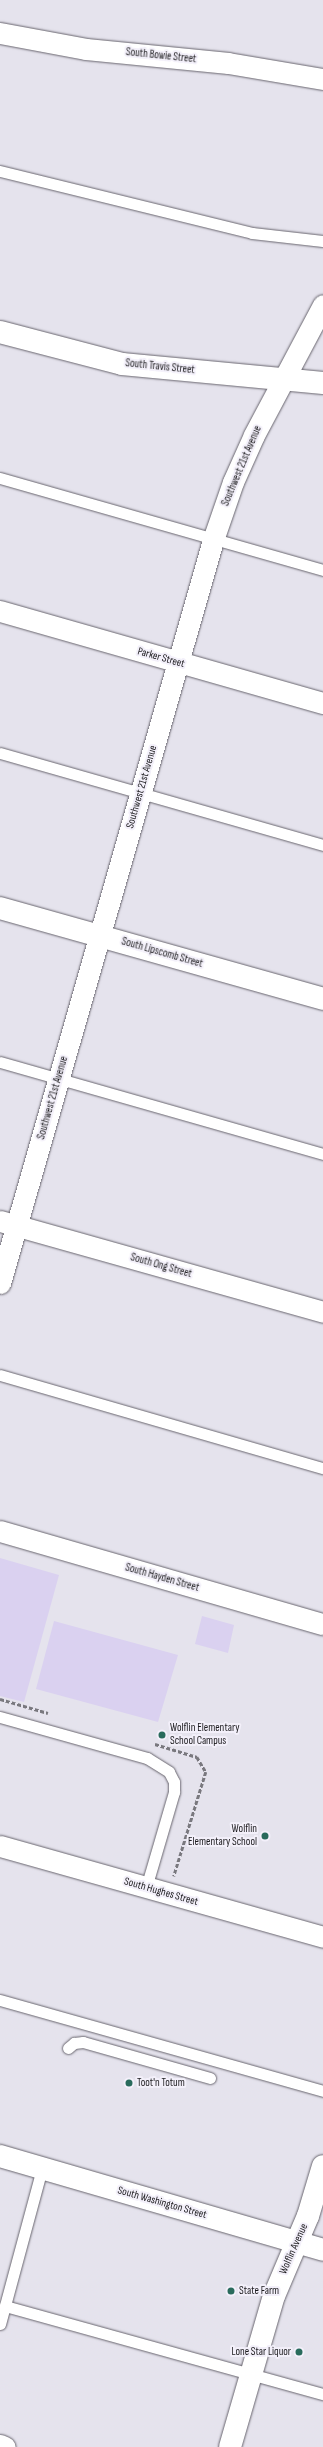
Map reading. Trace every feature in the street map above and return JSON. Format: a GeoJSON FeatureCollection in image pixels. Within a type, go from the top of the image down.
{"type":"FeatureCollection","features":[{"type":"Feature","properties":{"kind":"main road","name":"South Travis Street"},"geometry":{"type":"LineString","coordinates":[[0,332],[122,364],[323,383]]}},
{"type":"Feature","properties":{"kind":"main road","name":"South Lipscomb Street"},"geometry":{"type":"LineString","coordinates":[[0,908],[323,999]]}},
{"type":"Feature","properties":{"kind":"main road","name":"South Washington Street"},"geometry":{"type":"LineString","coordinates":[[0,2156],[323,2250]]}},
{"type":"Feature","properties":{"kind":"main road","name":"Wolflin Avenue"},"geometry":{"type":"LineString","coordinates":[[230,2447],[278,2284],[308,2216],[323,2166]]}},
{"type":"Feature","properties":{"kind":"street","name":"South Bowie Street"},"geometry":{"type":"LineString","coordinates":[[0,33],[86,49],[228,63],[323,79]]}},
{"type":"Feature","properties":{"kind":"street","name":"Southwest 21st Avenue"},"geometry":{"type":"LineString","coordinates":[[0,1283],[8,1223],[59,1078],[213,540],[233,482],[254,435],[323,305]]}},
{"type":"Feature","properties":{"kind":"street","name":"Parker Street"},"geometry":{"type":"LineString","coordinates":[[0,611],[323,703]]}},
{"type":"Feature","properties":{"kind":"street","name":"South Ong Street"},"geometry":{"type":"LineString","coordinates":[[8,1223],[323,1312]]}},
{"type":"Feature","properties":{"kind":"street","name":"South Hayden Street"},"geometry":{"type":"LineString","coordinates":[[0,1531],[323,1624]]}},
{"type":"Feature","properties":{"kind":"street","name":"South Hughes Street"},"geometry":{"type":"LineString","coordinates":[[0,1846],[323,1937]]}},
{"type":"Feature","properties":{"kind":"street"},"geometry":{"type":"LineString","coordinates":[[0,2445],[6,2447]]}},
{"type":"Feature","properties":{"kind":"lane"},"geometry":{"type":"LineString","coordinates":[[0,171],[252,233],[323,241]]}},
{"type":"Feature","properties":{"kind":"lane"},"geometry":{"type":"LineString","coordinates":[[0,478],[213,540],[323,570]]}},
{"type":"Feature","properties":{"kind":"lane"},"geometry":{"type":"LineString","coordinates":[[0,753],[323,845]]}},
{"type":"Feature","properties":{"kind":"lane"},"geometry":{"type":"LineString","coordinates":[[0,1062],[323,1154]]}},
{"type":"Feature","properties":{"kind":"lane"},"geometry":{"type":"LineString","coordinates":[[0,1375],[323,1468]]}},
{"type":"Feature","properties":{"kind":"lane"},"geometry":{"type":"LineString","coordinates":[[0,1716],[148,1758],[169,1772],[174,1782],[174,1792],[146,1888]]}},
{"type":"Feature","properties":{"kind":"lane"},"geometry":{"type":"LineString","coordinates":[[0,2000],[323,2091]]}},
{"type":"Feature","properties":{"kind":"lane"},"geometry":{"type":"LineString","coordinates":[[68,2048],[74,2043],[83,2042],[210,2078]]}},
{"type":"Feature","properties":{"kind":"lane"},"geometry":{"type":"LineString","coordinates":[[0,2324],[42,2168]]}},
{"type":"Feature","properties":{"kind":"lane"},"geometry":{"type":"LineString","coordinates":[[5,2306],[323,2394]]}},
{"type":"Feature","properties":{"kind":"shaded area"},"geometry":{"type":"Polygon","coordinates":[[[0,1558],[59,1575],[24,1702],[0,1696],[0,1558]]]}},
{"type":"Feature","properties":{"kind":"shaded area"},"geometry":{"type":"Polygon","coordinates":[[[202,1616],[234,1625],[228,1653],[195,1644],[202,1616]]]}},
{"type":"Feature","properties":{"kind":"shaded area"},"geometry":{"type":"Polygon","coordinates":[[[54,1621],[178,1655],[158,1722],[36,1689],[54,1621]]]}},
{"type":"Feature","properties":{"kind":"place","name":"Wolflin Elementary School Campus"},"geometry":{"type":"Point","coordinates":[162,1735]}},
{"type":"Feature","properties":{"kind":"place","name":"Wolflin Elementary School"},"geometry":{"type":"Point","coordinates":[265,1836]}},
{"type":"Feature","properties":{"kind":"place","name":"Toot'n Totum"},"geometry":{"type":"Point","coordinates":[129,2083]}},
{"type":"Feature","properties":{"kind":"place","name":"State Farm"},"geometry":{"type":"Point","coordinates":[231,2291]}},
{"type":"Feature","properties":{"kind":"place","name":"Lone Star Liquor"},"geometry":{"type":"Point","coordinates":[299,2352]}}]}
